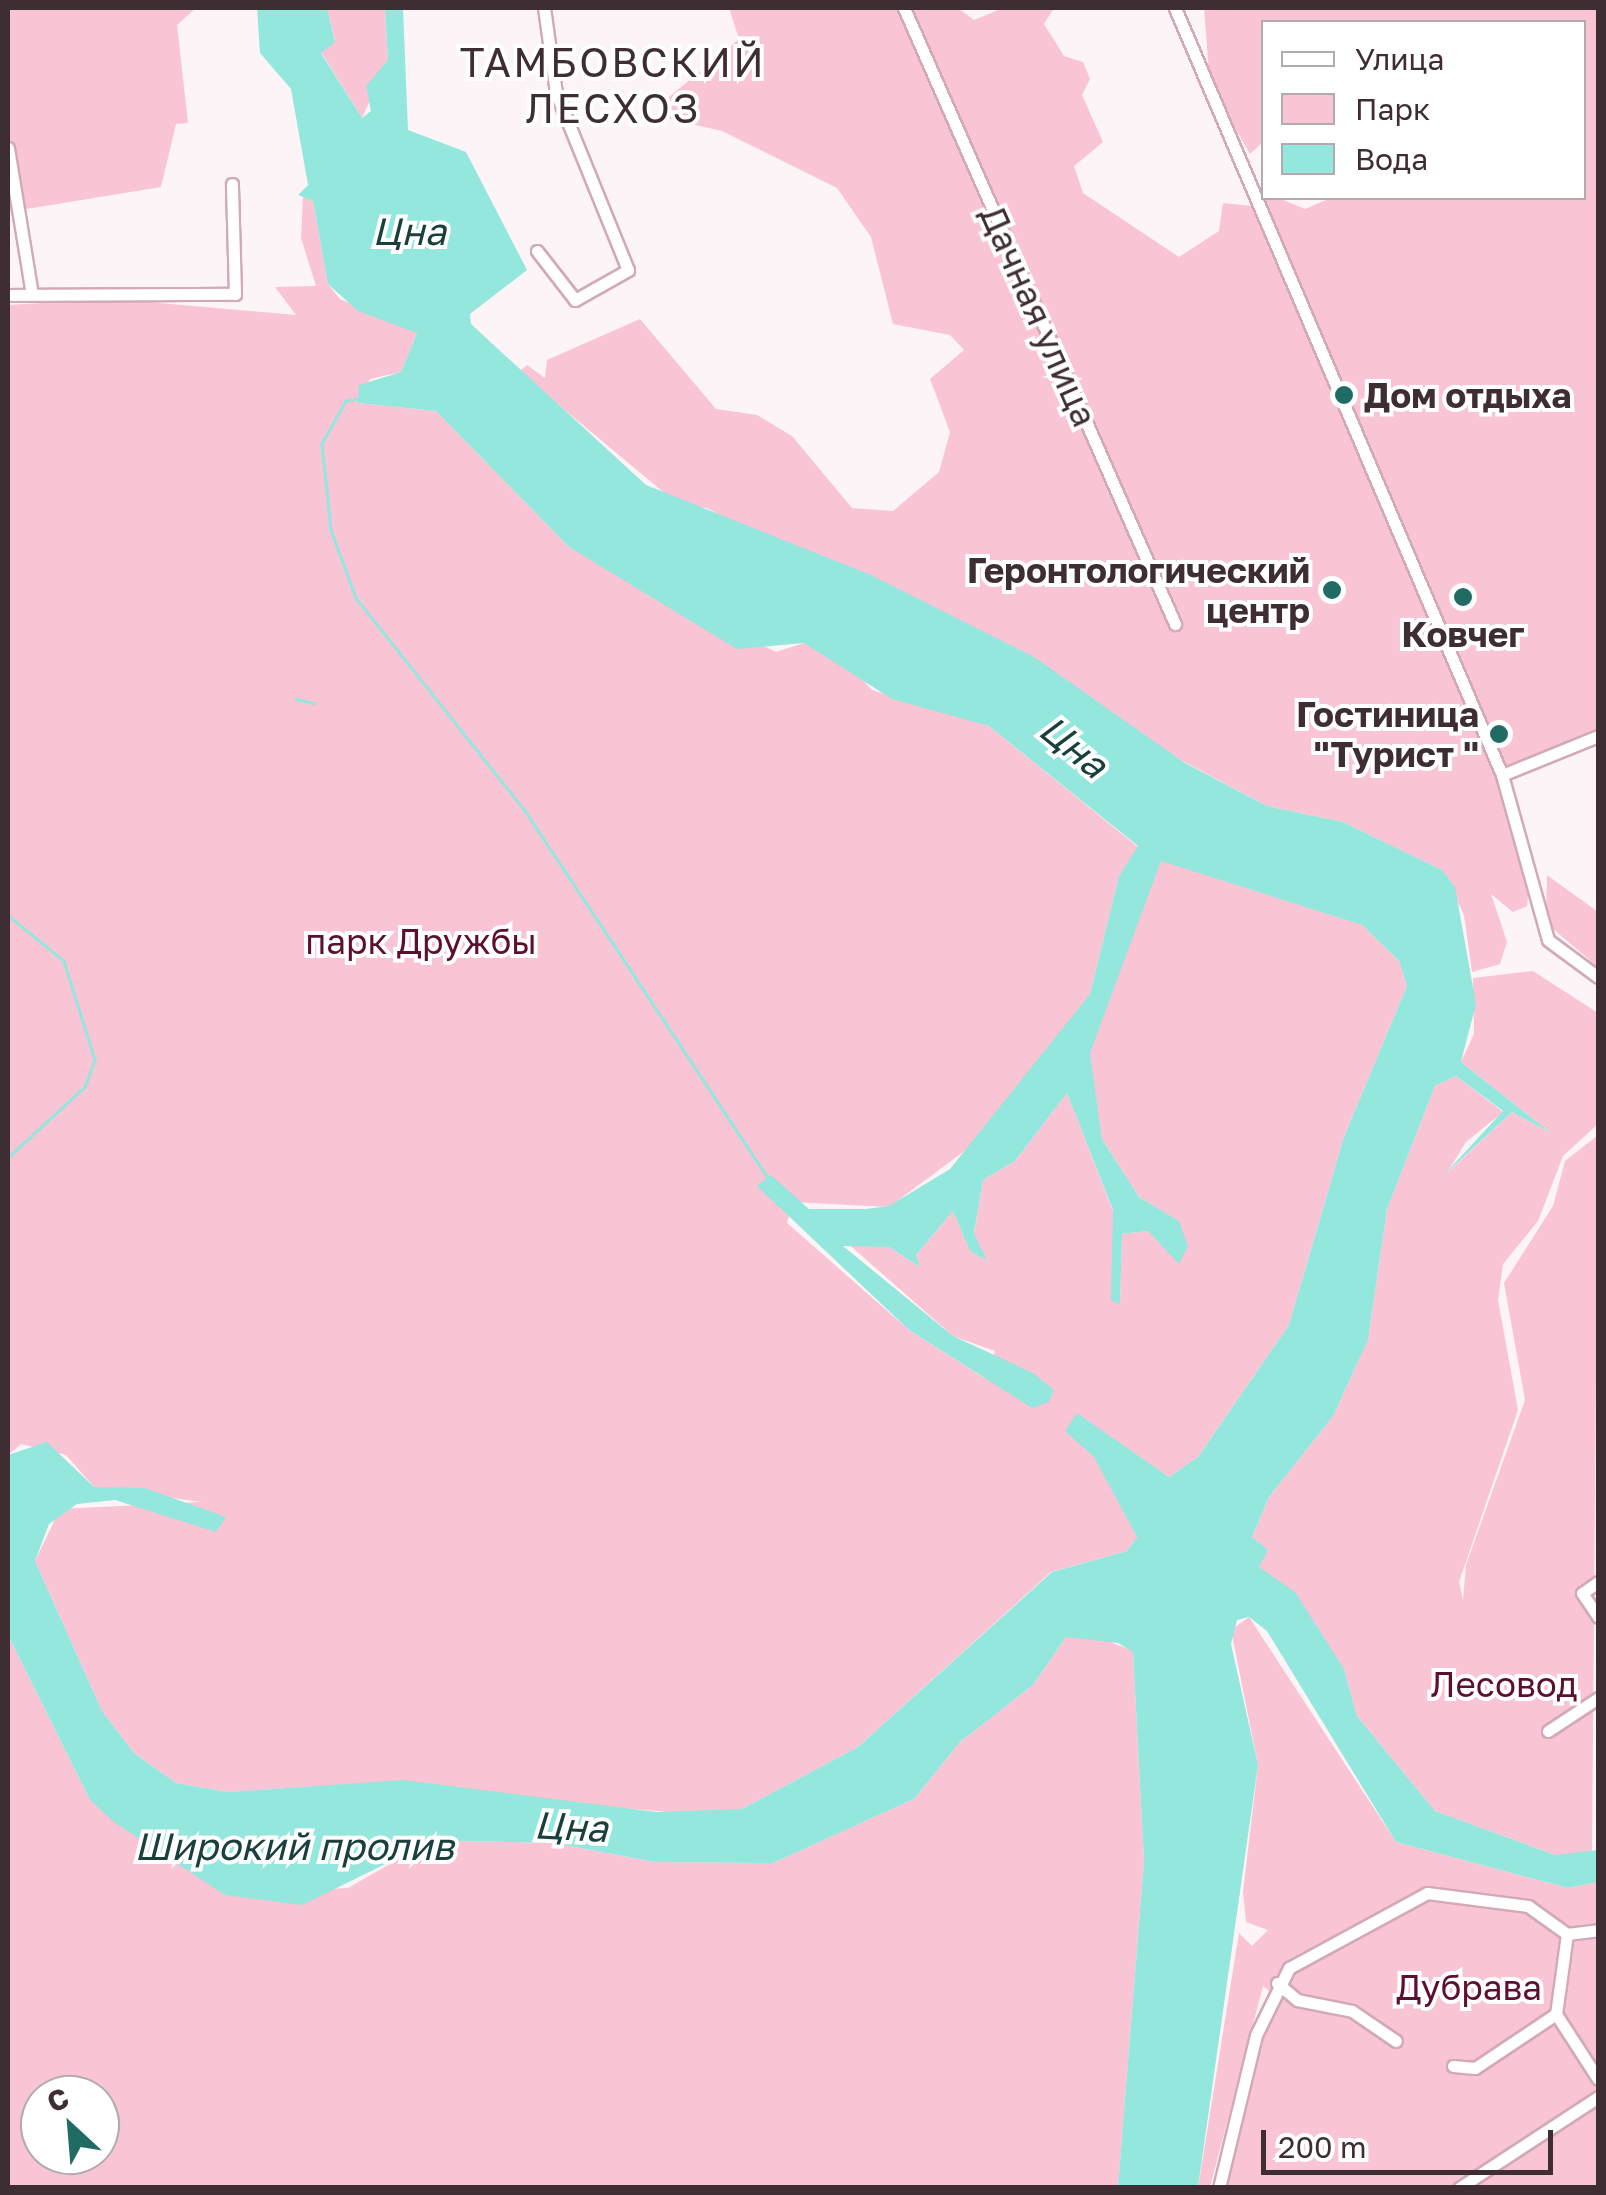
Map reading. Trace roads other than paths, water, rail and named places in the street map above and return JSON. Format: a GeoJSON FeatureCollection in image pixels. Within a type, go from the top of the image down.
{"type":"FeatureCollection","features":[{"type":"Feature","properties":{"kind":"street"},"geometry":{"type":"LineString","coordinates":[[537,251],[574,300],[628,270],[556,94],[544,8]]}},
{"type":"Feature","properties":{"kind":"street","name":"Дачная улица"},"geometry":{"type":"LineString","coordinates":[[904,8],[1175,624]]}},
{"type":"Feature","properties":{"kind":"street"},"geometry":{"type":"LineString","coordinates":[[1175,8],[1502,775],[1548,940],[1598,977]]}},
{"type":"Feature","properties":{"kind":"street"},"geometry":{"type":"LineString","coordinates":[[8,148],[32,294]]}},
{"type":"Feature","properties":{"kind":"street"},"geometry":{"type":"LineString","coordinates":[[8,295],[235,294],[232,184]]}},
{"type":"Feature","properties":{"kind":"street"},"geometry":{"type":"LineString","coordinates":[[1502,775],[1598,736]]}},
{"type":"Feature","properties":{"kind":"street"},"geometry":{"type":"LineString","coordinates":[[1598,1582],[1582,1594],[1598,1617]]}},
{"type":"Feature","properties":{"kind":"street"},"geometry":{"type":"LineString","coordinates":[[1548,1731],[1598,1698]]}},
{"type":"Feature","properties":{"kind":"street"},"geometry":{"type":"LineString","coordinates":[[1219,2188],[1277,1984],[1312,1953],[1428,1893],[1528,1906],[1567,1934],[1598,1930]]}},
{"type":"Feature","properties":{"kind":"street"},"geometry":{"type":"LineString","coordinates":[[1567,1934],[1556,2014],[1598,2079]]}},
{"type":"Feature","properties":{"kind":"street"},"geometry":{"type":"LineString","coordinates":[[1277,1984],[1296,2000],[1352,2011],[1396,2040]]}},
{"type":"Feature","properties":{"kind":"street"},"geometry":{"type":"LineString","coordinates":[[1453,2066],[1475,2068],[1556,2014]]}},
{"type":"Feature","properties":{"kind":"street"},"geometry":{"type":"LineString","coordinates":[[1459,2188],[1598,2097]]}},
{"type":"Feature","properties":{"kind":"water","name":"Цна"},"geometry":{"type":"Polygon","coordinates":[[[257,8],[327,8],[335,42],[321,53],[362,118],[371,111],[366,86],[388,60],[385,8],[403,8],[408,130],[466,152],[527,270],[470,314],[471,324],[646,485],[871,575],[1034,657],[1185,763],[1267,806],[1343,822],[1442,870],[1455,887],[1476,1004],[1461,1062],[1551,1133],[1512,1112],[1441,1178],[1503,1111],[1456,1076],[1435,1086],[1387,1209],[1368,1340],[1333,1416],[1269,1497],[1252,1537],[1268,1550],[1259,1567],[1295,1592],[1344,1669],[1357,1716],[1435,1811],[1555,1855],[1598,1850],[1598,1882],[1568,1888],[1396,1842],[1267,1631],[1249,1617],[1237,1620],[1231,1644],[1258,1765],[1198,2187],[1118,2187],[1144,1861],[1133,1652],[1118,1643],[1066,1637],[1033,1685],[960,1742],[914,1799],[773,1863],[655,1862],[554,1843],[460,1841],[416,1849],[302,1905],[225,1895],[114,1822],[90,1800],[8,1635],[8,1455],[47,1442],[94,1487],[145,1488],[226,1517],[216,1532],[115,1500],[77,1504],[49,1524],[35,1561],[102,1711],[134,1753],[176,1783],[228,1792],[403,1780],[657,1812],[742,1809],[858,1747],[1052,1572],[1127,1551],[1137,1537],[1094,1457],[1065,1431],[1077,1413],[1169,1477],[1198,1457],[1289,1325],[1344,1137],[1407,986],[1399,961],[1362,925],[1161,861],[1090,1053],[1102,1139],[1139,1197],[1179,1221],[1188,1246],[1179,1264],[1148,1231],[1122,1234],[1120,1305],[1111,1300],[1113,1210],[1067,1093],[1015,1161],[983,1180],[974,1233],[987,1261],[970,1251],[953,1211],[916,1255],[920,1267],[889,1247],[843,1246],[953,1336],[1033,1373],[1054,1390],[1049,1402],[1032,1408],[909,1330],[757,1186],[771,1175],[809,1209],[866,1209],[889,1206],[950,1169],[1090,994],[1119,876],[1138,846],[989,726],[892,699],[804,643],[737,649],[569,547],[436,411],[358,403],[359,385],[401,372],[417,333],[358,311],[328,284],[313,201],[298,195],[308,185],[291,89],[260,53],[257,8]]]}},
{"type":"Feature","properties":{"kind":"waterway"},"geometry":{"type":"LineString","coordinates":[[359,399],[346,401],[322,444],[331,530],[356,598],[524,809],[767,1176]]}},
{"type":"Feature","properties":{"kind":"waterway"},"geometry":{"type":"LineString","coordinates":[[296,699],[314,703]]}},
{"type":"Feature","properties":{"kind":"waterway"},"geometry":{"type":"LineString","coordinates":[[8,915],[64,961],[95,1060],[85,1087],[8,1158]]}},
{"type":"Feature","properties":{"kind":"place","name":"Дом отдыха"},"geometry":{"type":"Point","coordinates":[1344,395]}},
{"type":"Feature","properties":{"kind":"place","name":"Геронтологический центр"},"geometry":{"type":"Point","coordinates":[1332,590]}},
{"type":"Feature","properties":{"kind":"place","name":"Ковчег"},"geometry":{"type":"Point","coordinates":[1463,597]}},
{"type":"Feature","properties":{"kind":"place","name":"Гостиница \"Турист \""},"geometry":{"type":"Point","coordinates":[1499,734]}},
{"type":"Feature","properties":{"kind":"district","name":"ТАМБОВСКИЙ ЛЕСХОЗ"},"geometry":{"type":"Point","coordinates":[613,85]}},
{"type":"Feature","properties":{"kind":"park label","name":"парк Дружбы"},"geometry":{"type":"Point","coordinates":[421,941]}},
{"type":"Feature","properties":{"kind":"park label","name":"Лесовод"},"geometry":{"type":"Point","coordinates":[1504,1684]}},
{"type":"Feature","properties":{"kind":"park label","name":"Дубрава"},"geometry":{"type":"Point","coordinates":[1469,1987]}},
{"type":"Feature","properties":{"kind":"water label","name":"Широкий пролив"},"geometry":{"type":"Point","coordinates":[294,1846]}}]}
